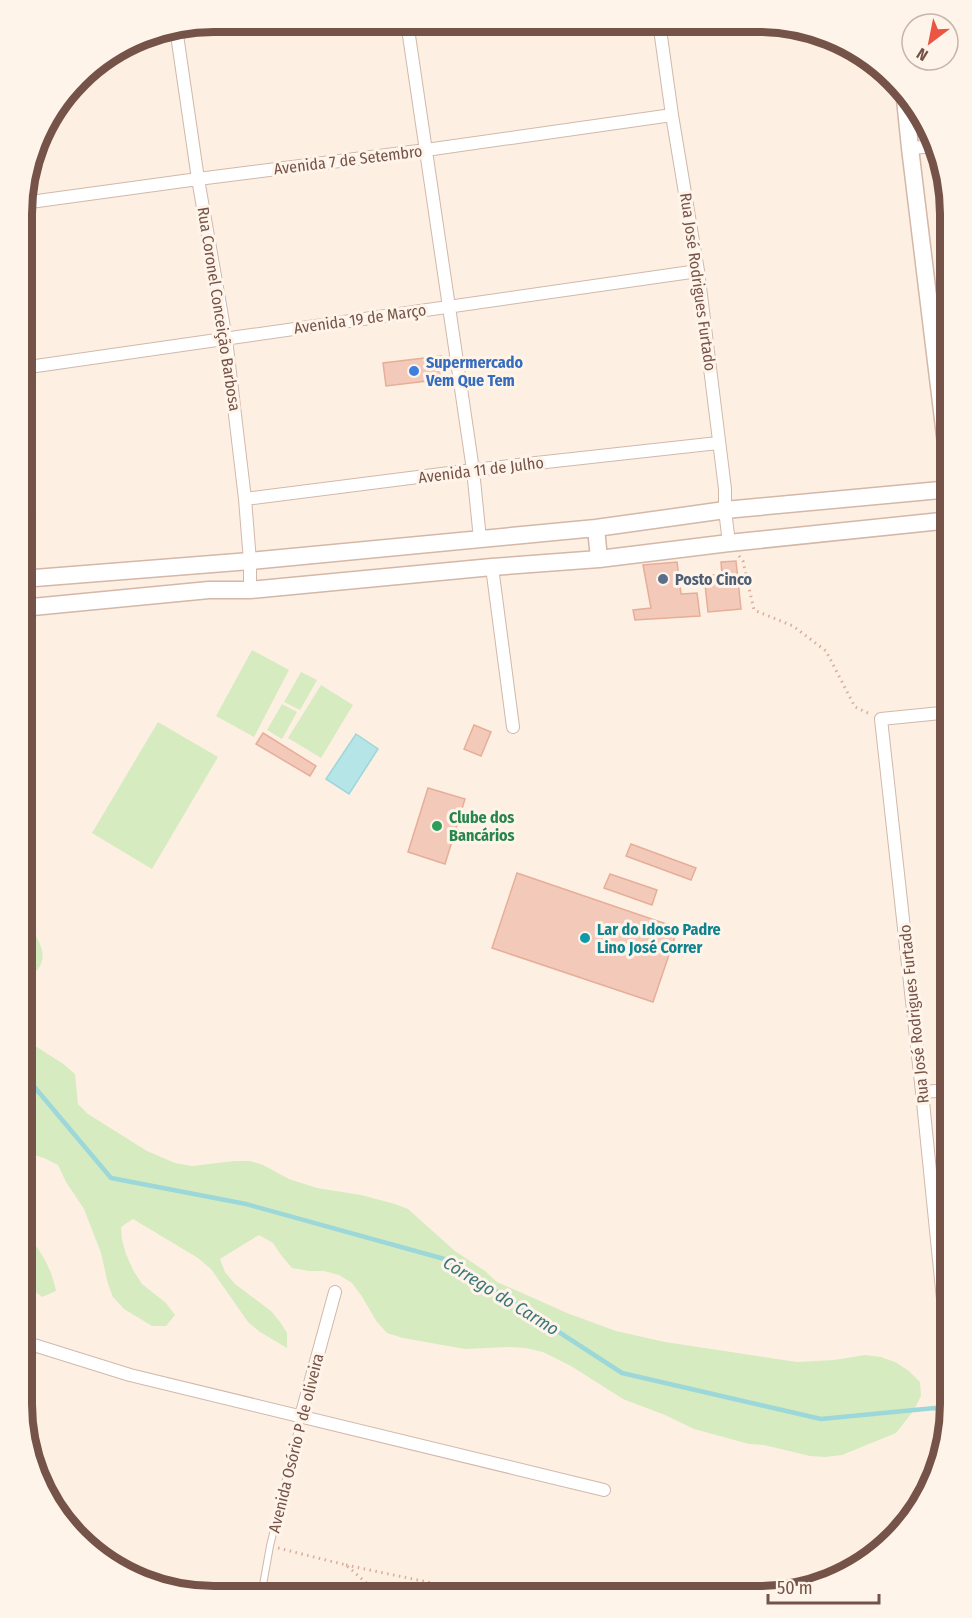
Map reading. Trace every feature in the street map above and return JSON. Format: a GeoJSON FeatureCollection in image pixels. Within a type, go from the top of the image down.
{"type":"FeatureCollection","features":[{"type":"Feature","properties":{"kind":"main road"},"geometry":{"type":"LineString","coordinates":[[906,107],[940,393]]}},
{"type":"Feature","properties":{"kind":"main road"},"geometry":{"type":"LineString","coordinates":[[31,578],[250,561],[596,528],[725,510],[940,488]]}},
{"type":"Feature","properties":{"kind":"main road"},"geometry":{"type":"LineString","coordinates":[[31,607],[209,590],[250,590],[732,547],[940,521]]}},
{"type":"Feature","properties":{"kind":"main road"},"geometry":{"type":"LineString","coordinates":[[596,528],[599,559]]}},
{"type":"Feature","properties":{"kind":"street"},"geometry":{"type":"LineString","coordinates":[[407,31],[473,470],[480,539]]}},
{"type":"Feature","properties":{"kind":"street","name":"Rua José Rodrigues Furtado"},"geometry":{"type":"LineString","coordinates":[[660,31],[698,271],[725,489],[725,510],[732,547]]}},
{"type":"Feature","properties":{"kind":"street","name":"Rua Coronel Conceição Barbosa"},"geometry":{"type":"LineString","coordinates":[[178,35],[198,179],[226,339],[245,500],[250,590]]}},
{"type":"Feature","properties":{"kind":"street","name":"Avenida 7 de Setembro"},"geometry":{"type":"LineString","coordinates":[[32,202],[672,115]]}},
{"type":"Feature","properties":{"kind":"street"},"geometry":{"type":"LineString","coordinates":[[910,148],[928,147]]}},
{"type":"Feature","properties":{"kind":"street","name":"Avenida 19 de Março"},"geometry":{"type":"LineString","coordinates":[[31,367],[698,271]]}},
{"type":"Feature","properties":{"kind":"street"},"geometry":{"type":"LineString","coordinates":[[931,316],[940,316]]}},
{"type":"Feature","properties":{"kind":"street","name":"Avenida 11 de Julho"},"geometry":{"type":"LineString","coordinates":[[245,500],[473,470],[718,443]]}},
{"type":"Feature","properties":{"kind":"street"},"geometry":{"type":"LineString","coordinates":[[492,567],[513,727]]}},
{"type":"Feature","properties":{"kind":"street"},"geometry":{"type":"LineString","coordinates":[[881,719],[940,713]]}},
{"type":"Feature","properties":{"kind":"street","name":"Rua José Rodrigues Furtado"},"geometry":{"type":"LineString","coordinates":[[881,719],[940,1255]]}},
{"type":"Feature","properties":{"kind":"street"},"geometry":{"type":"LineString","coordinates":[[922,1092],[940,1091]]}},
{"type":"Feature","properties":{"kind":"street","name":"Avenida Osório P de oliveira"},"geometry":{"type":"LineString","coordinates":[[301,1416],[335,1292]]}},
{"type":"Feature","properties":{"kind":"street"},"geometry":{"type":"LineString","coordinates":[[31,1344],[130,1375],[604,1490]]}},
{"type":"Feature","properties":{"kind":"lane","name":"Avenida Osório P de oliveira"},"geometry":{"type":"LineString","coordinates":[[263,1586],[301,1416]]}},
{"type":"Feature","properties":{"kind":"path"},"geometry":{"type":"LineString","coordinates":[[732,547],[743,561],[754,610],[793,626],[826,651],[855,706],[881,719]]}},
{"type":"Feature","properties":{"kind":"path"},"geometry":{"type":"LineString","coordinates":[[270,1546],[446,1586]]}},
{"type":"Feature","properties":{"kind":"path"},"geometry":{"type":"LineString","coordinates":[[346,1565],[370,1586]]}},
{"type":"Feature","properties":{"kind":"green space"},"geometry":{"type":"Polygon","coordinates":[[[252,650],[289,670],[254,737],[216,716],[252,650]]]}},
{"type":"Feature","properties":{"kind":"green space"},"geometry":{"type":"Polygon","coordinates":[[[301,672],[317,680],[300,710],[284,702],[301,672]]]}},
{"type":"Feature","properties":{"kind":"green space"},"geometry":{"type":"Polygon","coordinates":[[[321,685],[353,705],[321,758],[288,738],[321,685]]]}},
{"type":"Feature","properties":{"kind":"green space"},"geometry":{"type":"Polygon","coordinates":[[[282,704],[297,712],[282,739],[267,730],[282,704]]]}},
{"type":"Feature","properties":{"kind":"green space"},"geometry":{"type":"Polygon","coordinates":[[[158,722],[218,757],[152,869],[92,833],[158,722]]]}},
{"type":"Feature","properties":{"kind":"green space"},"geometry":{"type":"Polygon","coordinates":[[[31,929],[41,946],[43,958],[31,975],[31,929]]]}},
{"type":"Feature","properties":{"kind":"green space"},"geometry":{"type":"Polygon","coordinates":[[[31,1043],[75,1074],[78,1104],[88,1114],[147,1151],[175,1163],[192,1166],[250,1161],[263,1165],[289,1179],[317,1188],[361,1195],[395,1204],[408,1209],[455,1251],[497,1282],[567,1313],[616,1331],[665,1342],[797,1362],[865,1355],[881,1357],[909,1371],[920,1382],[921,1396],[914,1410],[896,1433],[842,1455],[810,1456],[764,1445],[749,1444],[694,1429],[623,1399],[571,1366],[543,1352],[511,1347],[465,1349],[387,1333],[377,1322],[352,1283],[339,1275],[324,1271],[292,1268],[273,1243],[259,1235],[220,1259],[225,1272],[235,1284],[271,1311],[280,1322],[287,1333],[287,1348],[248,1322],[211,1269],[198,1258],[133,1219],[121,1227],[122,1240],[133,1270],[142,1284],[166,1303],[175,1315],[166,1326],[152,1326],[124,1309],[113,1297],[101,1253],[84,1209],[58,1165],[31,1154],[31,1043]]]}},
{"type":"Feature","properties":{"kind":"green space"},"geometry":{"type":"Polygon","coordinates":[[[31,1239],[51,1272],[56,1291],[42,1297],[31,1288],[31,1239]]]}},
{"type":"Feature","properties":{"kind":"water"},"geometry":{"type":"Polygon","coordinates":[[[356,734],[378,749],[349,794],[326,779],[356,734]]]}},
{"type":"Feature","properties":{"kind":"building","name":"Supermercado Vem Que Tem"},"geometry":{"type":"Polygon","coordinates":[[[441,356],[444,379],[386,386],[383,363],[441,356]]]}},
{"type":"Feature","properties":{"kind":"building"},"geometry":{"type":"Polygon","coordinates":[[[736,561],[741,609],[708,612],[704,575],[722,575],[721,562],[736,561]]]}},
{"type":"Feature","properties":{"kind":"building","name":"Posto Cinco"},"geometry":{"type":"Polygon","coordinates":[[[677,562],[681,594],[697,593],[700,616],[635,620],[633,610],[651,608],[643,565],[677,562]]]}},
{"type":"Feature","properties":{"kind":"building"},"geometry":{"type":"Polygon","coordinates":[[[474,725],[491,732],[481,756],[464,749],[474,725]]]}},
{"type":"Feature","properties":{"kind":"building"},"geometry":{"type":"Polygon","coordinates":[[[263,733],[316,766],[310,776],[256,744],[263,733]]]}},
{"type":"Feature","properties":{"kind":"building","name":"Clube dos Bancários"},"geometry":{"type":"Polygon","coordinates":[[[428,788],[465,799],[445,864],[408,852],[428,788]]]}},
{"type":"Feature","properties":{"kind":"building"},"geometry":{"type":"Polygon","coordinates":[[[631,844],[696,868],[691,880],[626,856],[631,844]]]}},
{"type":"Feature","properties":{"kind":"building","name":"Lar do Idoso Padre Lino José Correr"},"geometry":{"type":"Polygon","coordinates":[[[517,873],[678,928],[653,1002],[492,948],[517,873]]]}},
{"type":"Feature","properties":{"kind":"building"},"geometry":{"type":"Polygon","coordinates":[[[610,874],[657,890],[652,905],[604,888],[610,874]]]}},
{"type":"Feature","properties":{"kind":"waterway","name":"Córrego do Carmo"},"geometry":{"type":"LineString","coordinates":[[31,1083],[111,1178],[246,1204],[448,1260],[622,1373],[821,1419],[935,1408],[940,1410]]}},
{"type":"Feature","properties":{"kind":"place","name":"Supermercado Vem Que Tem"},"geometry":{"type":"Point","coordinates":[414,371]}},
{"type":"Feature","properties":{"kind":"place","name":"Posto Cinco"},"geometry":{"type":"Point","coordinates":[663,579]}},
{"type":"Feature","properties":{"kind":"place","name":"Clube dos Bancários"},"geometry":{"type":"Point","coordinates":[437,826]}},
{"type":"Feature","properties":{"kind":"place","name":"Lar do Idoso Padre Lino José Correr"},"geometry":{"type":"Point","coordinates":[585,938]}}]}
